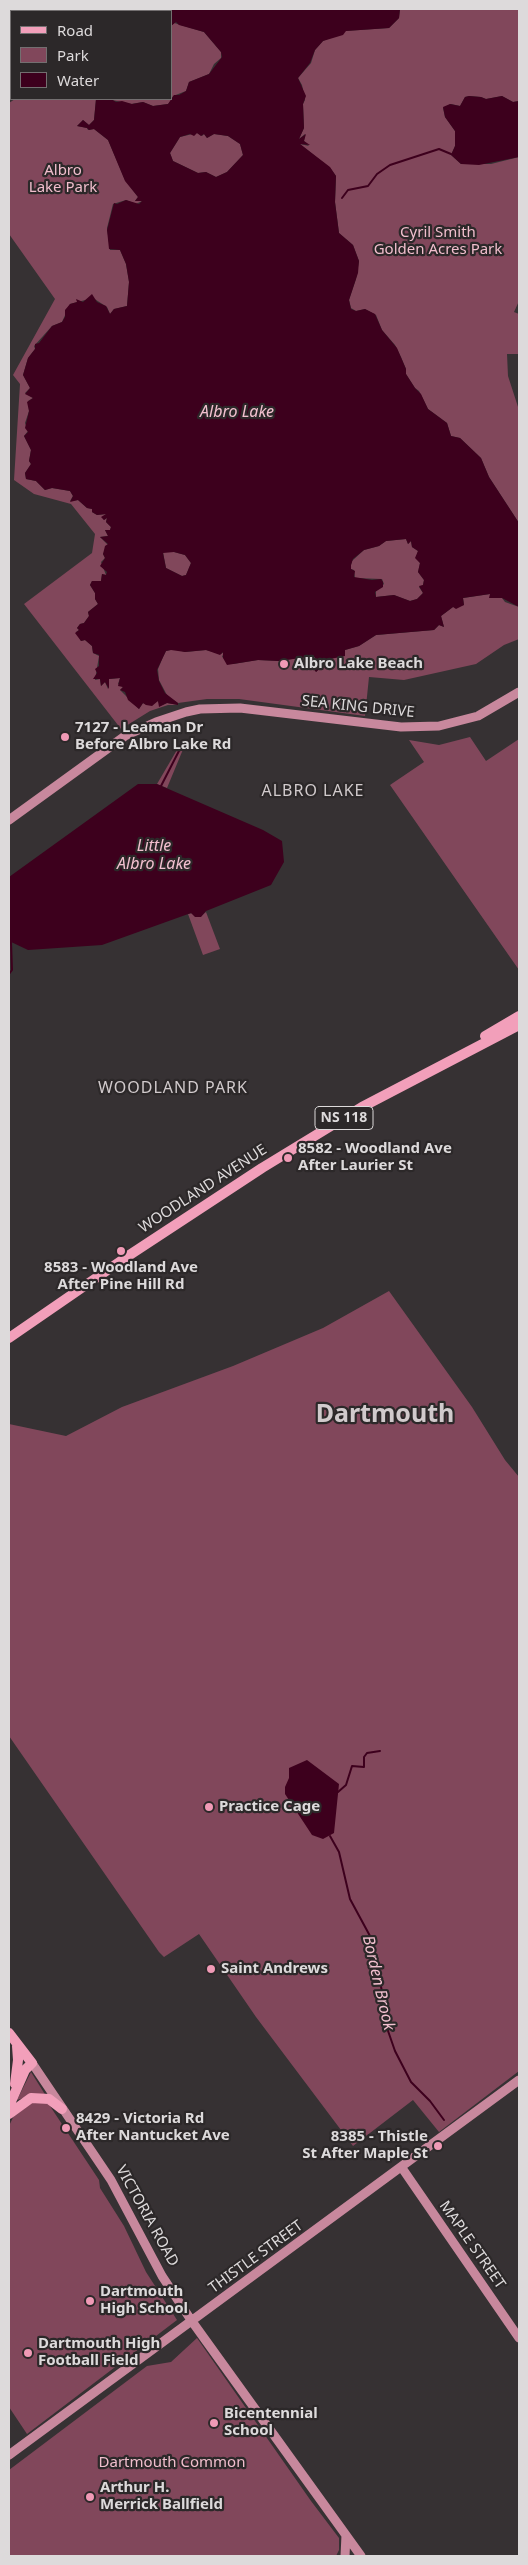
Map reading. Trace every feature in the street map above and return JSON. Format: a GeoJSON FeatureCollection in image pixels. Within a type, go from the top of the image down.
{"type":"FeatureCollection","features":[{"type":"Feature","properties":{"kind":"main road","name":"WOODLAND AVENUE"},"geometry":{"type":"LineString","coordinates":[[421,1075],[519,1016]]}},
{"type":"Feature","properties":{"kind":"main road","name":"WOODLAND AVENUE"},"geometry":{"type":"LineString","coordinates":[[9,1338],[128,1256],[262,1168],[362,1107],[519,1025]]}},
{"type":"Feature","properties":{"kind":"main road","name":"VICTORIA ROAD"},"geometry":{"type":"LineString","coordinates":[[9,2033],[16,2045],[32,2064]]}},
{"type":"Feature","properties":{"kind":"main road"},"geometry":{"type":"LineString","coordinates":[[13,2095],[18,2060],[16,2045]]}},
{"type":"Feature","properties":{"kind":"main road"},"geometry":{"type":"LineString","coordinates":[[9,2106],[25,2070],[32,2064]]}},
{"type":"Feature","properties":{"kind":"main road"},"geometry":{"type":"LineString","coordinates":[[9,2114],[31,2098],[49,2099],[62,2109]]}},
{"type":"Feature","properties":{"kind":"street"},"geometry":{"type":"LineString","coordinates":[[26,9],[42,9]]}},
{"type":"Feature","properties":{"kind":"street","name":"SEA KING DRIVE"},"geometry":{"type":"LineString","coordinates":[[9,820],[125,736],[156,722],[186,712],[208,708],[240,708],[401,727],[439,726],[478,716],[496,708],[519,692]]}},
{"type":"Feature","properties":{"kind":"street","name":"VICTORIA ROAD"},"geometry":{"type":"LineString","coordinates":[[32,2064],[111,2180],[162,2276],[191,2320],[361,2556]]}},
{"type":"Feature","properties":{"kind":"street","name":"THISTLE STREET"},"geometry":{"type":"LineString","coordinates":[[9,2455],[191,2320],[402,2168],[519,2080]]}},
{"type":"Feature","properties":{"kind":"street","name":"MAPLE STREET"},"geometry":{"type":"LineString","coordinates":[[402,2168],[519,2338]]}},
{"type":"Feature","properties":{"kind":"street"},"geometry":{"type":"LineString","coordinates":[[345,2556],[346,2535]]}},
{"type":"Feature","properties":{"kind":"green space"},"geometry":{"type":"Polygon","coordinates":[[[9,9],[136,10],[10,10],[10,67],[9,9]]]}},
{"type":"Feature","properties":{"kind":"green space","name":"Cyril Smith Golden Acres Park"},"geometry":{"type":"Polygon","coordinates":[[[400,9],[519,9],[519,101],[513,102],[502,96],[486,99],[469,96],[465,97],[460,106],[451,104],[443,108],[445,117],[455,131],[455,146],[451,155],[461,164],[491,164],[519,157],[519,301],[514,312],[519,314],[519,354],[507,354],[508,376],[519,410],[519,523],[489,477],[481,458],[460,438],[451,436],[447,423],[428,409],[419,391],[406,374],[406,369],[395,345],[382,330],[376,315],[365,309],[356,311],[351,308],[349,300],[356,279],[359,261],[353,245],[339,233],[335,202],[336,176],[331,169],[300,144],[309,146],[304,141],[305,134],[299,139],[304,128],[303,104],[305,100],[302,85],[298,78],[311,63],[315,50],[323,41],[345,31],[389,28],[399,18],[400,9]]]}},
{"type":"Feature","properties":{"kind":"green space"},"geometry":{"type":"Polygon","coordinates":[[[174,23],[204,32],[221,52],[221,58],[214,64],[209,74],[189,82],[186,91],[173,96],[172,98],[172,25],[174,23]]]}},
{"type":"Feature","properties":{"kind":"green space","name":"Albro Lake Park"},"geometry":{"type":"Polygon","coordinates":[[[14,100],[96,100],[94,120],[89,125],[83,120],[77,126],[87,128],[88,130],[94,129],[108,140],[125,180],[138,197],[135,201],[142,201],[136,204],[126,200],[113,204],[107,228],[110,250],[120,250],[126,264],[129,282],[127,306],[114,309],[110,314],[107,307],[93,298],[70,304],[62,322],[52,326],[34,346],[35,349],[28,358],[23,375],[30,388],[25,393],[33,398],[28,401],[29,411],[25,423],[28,431],[24,436],[31,450],[29,461],[31,464],[25,473],[26,479],[36,481],[45,490],[52,488],[70,491],[73,496],[70,501],[78,500],[87,508],[93,509],[92,512],[97,515],[106,514],[103,518],[104,520],[107,518],[106,522],[111,527],[110,530],[105,530],[108,536],[100,537],[108,545],[103,554],[105,558],[101,562],[106,575],[102,574],[101,581],[92,581],[90,585],[95,593],[95,599],[98,604],[88,612],[89,616],[84,623],[80,624],[77,628],[79,630],[76,632],[81,641],[85,640],[92,646],[93,653],[99,656],[95,680],[100,679],[101,686],[105,682],[108,689],[109,679],[120,678],[118,684],[123,687],[120,690],[139,709],[143,703],[147,705],[158,701],[160,706],[167,703],[178,705],[168,705],[150,711],[121,729],[24,604],[92,553],[95,534],[71,504],[34,494],[14,480],[20,384],[13,375],[55,299],[9,234],[9,103],[14,100]]]}},
{"type":"Feature","properties":{"kind":"green space"},"geometry":{"type":"Polygon","coordinates":[[[112,100],[171,100],[168,104],[153,106],[143,102],[131,104],[112,100]]]}},
{"type":"Feature","properties":{"kind":"green space"},"geometry":{"type":"Polygon","coordinates":[[[197,133],[202,136],[204,134],[207,138],[214,134],[228,136],[240,144],[243,155],[227,172],[216,177],[206,172],[198,173],[173,161],[170,153],[180,137],[197,133]]]}},
{"type":"Feature","properties":{"kind":"green space"},"geometry":{"type":"Polygon","coordinates":[[[406,539],[408,544],[411,541],[412,547],[418,551],[416,558],[420,563],[418,572],[424,580],[423,585],[419,587],[423,593],[417,599],[410,601],[394,595],[376,597],[376,591],[384,584],[382,579],[355,578],[354,570],[351,569],[352,561],[364,550],[379,546],[386,541],[406,539]]]}},
{"type":"Feature","properties":{"kind":"green space"},"geometry":{"type":"Polygon","coordinates":[[[163,552],[185,555],[191,563],[186,575],[182,576],[166,568],[163,552]]]}},
{"type":"Feature","properties":{"kind":"green space"},"geometry":{"type":"Polygon","coordinates":[[[490,594],[491,598],[502,598],[505,602],[519,607],[519,639],[504,645],[476,664],[404,680],[369,677],[365,716],[239,699],[207,699],[178,703],[168,697],[159,680],[158,669],[166,651],[175,649],[185,652],[206,650],[221,654],[224,652],[222,657],[233,664],[258,660],[279,661],[306,657],[308,654],[315,657],[313,663],[316,672],[330,659],[341,656],[345,650],[359,646],[376,635],[434,630],[439,625],[444,627],[441,616],[453,607],[464,605],[463,598],[490,594]]]}},
{"type":"Feature","properties":{"kind":"green space"},"geometry":{"type":"Polygon","coordinates":[[[470,737],[486,761],[519,739],[519,970],[390,785],[424,762],[409,740],[439,745],[470,737]]]}},
{"type":"Feature","properties":{"kind":"green space"},"geometry":{"type":"Polygon","coordinates":[[[181,743],[184,747],[167,788],[157,784],[181,743]]]}},
{"type":"Feature","properties":{"kind":"green space"},"geometry":{"type":"Polygon","coordinates":[[[206,912],[220,949],[203,955],[188,914],[193,913],[200,917],[206,912]]]}},
{"type":"Feature","properties":{"kind":"green space"},"geometry":{"type":"Polygon","coordinates":[[[389,1291],[472,1407],[505,1460],[519,1477],[519,2071],[439,2132],[413,2100],[353,2146],[256,2017],[199,1934],[164,1957],[159,1952],[9,1736],[9,1424],[66,1436],[122,1407],[233,1366],[323,1328],[389,1291]]]}},
{"type":"Feature","properties":{"kind":"green space"},"geometry":{"type":"Polygon","coordinates":[[[31,2072],[46,2096],[37,2094],[17,2100],[31,2072]]]}},
{"type":"Feature","properties":{"kind":"green space"},"geometry":{"type":"Polygon","coordinates":[[[28,2103],[48,2103],[99,2180],[100,2188],[124,2226],[146,2272],[177,2320],[27,2434],[9,2407],[9,2126],[16,2111],[28,2103]]]}},
{"type":"Feature","properties":{"kind":"green space","name":"Dartmouth Common"},"geometry":{"type":"Polygon","coordinates":[[[197,2338],[339,2538],[339,2550],[336,2556],[9,2556],[9,2470],[147,2366],[171,2362],[197,2338]]]}},
{"type":"Feature","properties":{"kind":"water","name":"Albro Lake"},"geometry":{"type":"Polygon","coordinates":[[[136,9],[400,9],[399,18],[389,28],[346,31],[343,35],[323,41],[315,50],[310,63],[298,78],[306,96],[303,104],[304,128],[299,139],[306,134],[304,141],[310,145],[300,144],[330,167],[336,176],[335,202],[339,233],[353,245],[359,261],[358,273],[349,300],[351,309],[356,311],[365,309],[375,314],[382,330],[397,348],[406,369],[406,374],[421,394],[428,409],[447,423],[451,436],[460,438],[481,458],[489,477],[519,523],[519,607],[502,598],[489,598],[490,594],[463,598],[464,605],[456,609],[453,607],[441,616],[444,627],[439,625],[434,630],[376,635],[359,646],[345,650],[345,656],[330,659],[316,672],[312,667],[315,657],[309,657],[308,655],[307,657],[279,661],[258,660],[227,665],[223,658],[223,652],[220,655],[206,650],[166,651],[157,670],[159,681],[165,693],[178,705],[167,703],[159,707],[158,701],[152,706],[143,703],[139,709],[128,700],[125,692],[120,690],[123,687],[118,686],[120,678],[109,679],[109,689],[105,682],[101,686],[100,679],[93,679],[97,673],[95,669],[99,666],[99,655],[93,653],[92,646],[85,640],[81,641],[75,633],[79,630],[77,628],[80,624],[84,623],[89,616],[88,612],[98,604],[95,599],[95,593],[90,585],[92,581],[101,581],[102,574],[106,575],[107,572],[100,566],[105,558],[103,554],[105,546],[108,544],[100,537],[108,536],[105,530],[110,530],[111,527],[106,522],[107,518],[104,520],[101,517],[106,514],[97,515],[92,512],[92,509],[87,508],[78,500],[70,502],[73,496],[70,491],[52,488],[45,490],[36,481],[26,479],[25,473],[31,464],[29,461],[31,450],[24,436],[28,432],[25,428],[29,411],[27,402],[33,398],[25,394],[30,388],[23,375],[28,358],[35,349],[35,344],[39,343],[52,326],[62,322],[65,317],[65,310],[70,304],[77,302],[76,299],[83,302],[92,294],[97,302],[106,306],[110,314],[114,309],[127,306],[129,282],[126,264],[120,250],[109,249],[107,230],[114,203],[117,204],[126,200],[139,204],[142,201],[135,201],[138,197],[125,181],[108,140],[94,129],[89,130],[77,126],[83,120],[89,125],[94,120],[96,100],[122,101],[132,104],[143,102],[153,106],[168,104],[174,95],[179,95],[186,91],[189,82],[209,74],[222,57],[221,52],[204,32],[179,25],[176,22],[172,25],[172,10],[136,9]],[[197,133],[194,136],[190,134],[180,137],[170,153],[173,161],[198,173],[206,172],[216,177],[227,172],[243,155],[240,144],[228,136],[214,134],[207,138],[204,134],[201,136],[197,133]],[[406,539],[386,541],[379,546],[364,550],[353,559],[351,569],[355,571],[354,577],[372,580],[381,579],[383,582],[383,587],[375,592],[376,597],[394,595],[410,601],[417,599],[423,593],[419,586],[423,585],[424,580],[418,572],[420,563],[415,558],[418,551],[412,547],[411,541],[408,544],[406,539]],[[174,552],[163,553],[166,568],[182,576],[186,575],[191,563],[185,555],[174,552]]]}},
{"type":"Feature","properties":{"kind":"water"},"geometry":{"type":"Polygon","coordinates":[[[502,96],[513,102],[519,101],[519,157],[479,165],[461,164],[451,155],[455,146],[455,131],[445,117],[443,107],[450,104],[460,106],[465,97],[486,99],[502,96]]]}},
{"type":"Feature","properties":{"kind":"water","name":"Little Albro Lake"},"geometry":{"type":"Polygon","coordinates":[[[138,784],[157,784],[263,830],[282,841],[284,862],[271,885],[206,911],[201,917],[195,917],[191,913],[102,945],[28,950],[9,941],[9,877],[138,784]]]}},
{"type":"Feature","properties":{"kind":"water"},"geometry":{"type":"Polygon","coordinates":[[[307,1760],[339,1784],[334,1833],[323,1839],[312,1835],[285,1794],[285,1787],[289,1778],[289,1768],[307,1760]]]}},
{"type":"Feature","properties":{"kind":"waterway"},"geometry":{"type":"LineString","coordinates":[[342,198],[348,190],[368,186],[377,174],[390,165],[439,149],[451,154]]}},
{"type":"Feature","properties":{"kind":"waterway"},"geometry":{"type":"LineString","coordinates":[[161,786],[182,745]]}},
{"type":"Feature","properties":{"kind":"waterway"},"geometry":{"type":"LineString","coordinates":[[9,974],[12,970],[11,942]]}},
{"type":"Feature","properties":{"kind":"waterway"},"geometry":{"type":"LineString","coordinates":[[338,1792],[346,1785],[352,1766],[364,1767],[364,1757],[367,1753],[380,1751]]}},
{"type":"Feature","properties":{"kind":"waterway","name":"Borden Brook"},"geometry":{"type":"LineString","coordinates":[[330,1836],[339,1852],[350,1899],[370,1936],[383,1996],[387,2028],[395,2051],[411,2082],[430,2101],[444,2120]]}},
{"type":"Feature","properties":{"kind":"place","name":"Albro Lake Beach"},"geometry":{"type":"Point","coordinates":[284,664]}},
{"type":"Feature","properties":{"kind":"place","name":"7127 - Leaman Dr Before Albro Lake Rd"},"geometry":{"type":"Point","coordinates":[65,737]}},
{"type":"Feature","properties":{"kind":"place","name":"8582 - Woodland Ave After Laurier St"},"geometry":{"type":"Point","coordinates":[288,1158]}},
{"type":"Feature","properties":{"kind":"place","name":"8583 - Woodland Ave After Pine Hill Rd"},"geometry":{"type":"Point","coordinates":[121,1251]}},
{"type":"Feature","properties":{"kind":"place","name":"Practice Cage"},"geometry":{"type":"Point","coordinates":[209,1807]}},
{"type":"Feature","properties":{"kind":"place","name":"Saint Andrews"},"geometry":{"type":"Point","coordinates":[211,1969]}},
{"type":"Feature","properties":{"kind":"place","name":"8429 - Victoria Rd After Nantucket Ave"},"geometry":{"type":"Point","coordinates":[66,2128]}},
{"type":"Feature","properties":{"kind":"place","name":"8385 - Thistle St After Maple St"},"geometry":{"type":"Point","coordinates":[438,2146]}},
{"type":"Feature","properties":{"kind":"place","name":"Dartmouth High School"},"geometry":{"type":"Point","coordinates":[90,2301]}},
{"type":"Feature","properties":{"kind":"place","name":"Dartmouth High Football Field"},"geometry":{"type":"Point","coordinates":[28,2353]}},
{"type":"Feature","properties":{"kind":"place","name":"Bicentennial School"},"geometry":{"type":"Point","coordinates":[214,2423]}},
{"type":"Feature","properties":{"kind":"place","name":"Arthur H. Merrick Ballfield"},"geometry":{"type":"Point","coordinates":[90,2497]}},
{"type":"Feature","properties":{"kind":"district","name":"ALBRO LAKE"},"geometry":{"type":"Point","coordinates":[313,791]}},
{"type":"Feature","properties":{"kind":"district","name":"WOODLAND PARK"},"geometry":{"type":"Point","coordinates":[173,1088]}},
{"type":"Feature","properties":{"kind":"district","name":"Dartmouth"},"geometry":{"type":"Point","coordinates":[385,1415]}}]}
